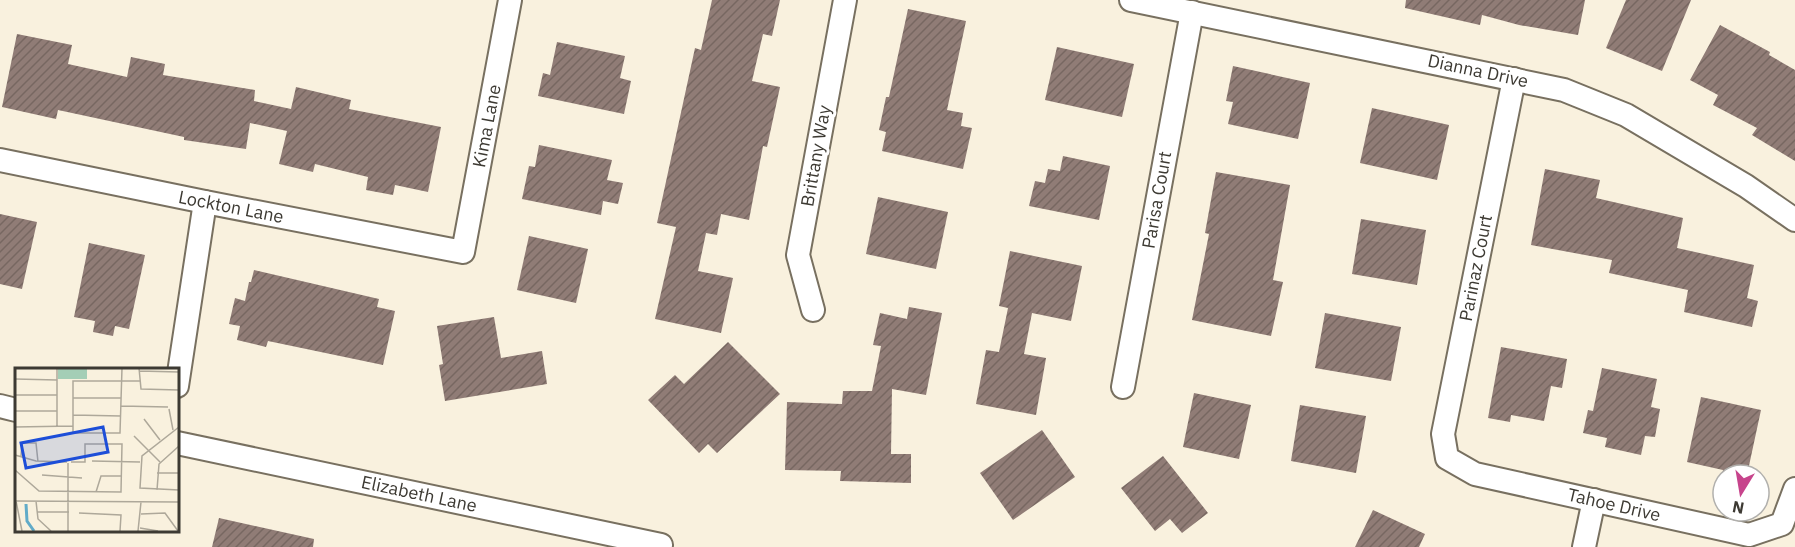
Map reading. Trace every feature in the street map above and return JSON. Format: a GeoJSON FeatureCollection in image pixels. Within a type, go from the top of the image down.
{"type":"FeatureCollection","features":[{"type":"Feature","properties":{"kind":"street","name":"Kima Lane"},"geometry":{"type":"LineString","coordinates":[[463,252],[510,0]]}},
{"type":"Feature","properties":{"kind":"street","name":"Brittany Way"},"geometry":{"type":"LineString","coordinates":[[813,310],[798,255],[845,0]]}},
{"type":"Feature","properties":{"kind":"street","name":"Dianna Drive"},"geometry":{"type":"LineString","coordinates":[[1131,0],[1564,90],[1626,115],[1746,186],[1795,220]]}},
{"type":"Feature","properties":{"kind":"street","name":"Parisa Court"},"geometry":{"type":"LineString","coordinates":[[1123,387],[1192,12]]}},
{"type":"Feature","properties":{"kind":"street","name":"Parinaz Court"},"geometry":{"type":"LineString","coordinates":[[1447,458],[1443,434],[1515,79]]}},
{"type":"Feature","properties":{"kind":"street","name":"Lockton Lane"},"geometry":{"type":"LineString","coordinates":[[0,160],[463,252]]}},
{"type":"Feature","properties":{"kind":"street"},"geometry":{"type":"LineString","coordinates":[[178,380],[206,202]]}},
{"type":"Feature","properties":{"kind":"street"},"geometry":{"type":"LineString","coordinates":[[0,406],[15,410]]}},
{"type":"Feature","properties":{"kind":"street","name":"Elizabeth Lane"},"geometry":{"type":"LineString","coordinates":[[178,443],[661,546]]}},
{"type":"Feature","properties":{"kind":"street","name":"Tahoe Drive"},"geometry":{"type":"LineString","coordinates":[[1447,458],[1475,474],[1749,535],[1782,524],[1795,489]]}},
{"type":"Feature","properties":{"kind":"street"},"geometry":{"type":"LineString","coordinates":[[1584,547],[1594,500]]}},
{"type":"Feature","properties":{"kind":"building"},"geometry":{"type":"Polygon","coordinates":[[[712,0],[780,0],[772,36],[763,34],[752,81],[780,87],[767,147],[763,146],[749,220],[721,214],[717,235],[706,233],[698,271],[733,278],[721,333],[655,319],[676,227],[657,223],[695,48],[701,50],[712,0]]]}},
{"type":"Feature","properties":{"kind":"building"},"geometry":{"type":"Polygon","coordinates":[[[1406,0],[1585,0],[1578,35],[1519,25],[1482,15],[1480,25],[1405,8],[1406,0]]]}},
{"type":"Feature","properties":{"kind":"building"},"geometry":{"type":"Polygon","coordinates":[[[1626,0],[1691,0],[1662,71],[1606,48],[1626,0]]]}},
{"type":"Feature","properties":{"kind":"building"},"geometry":{"type":"Polygon","coordinates":[[[908,9],[966,21],[947,110],[963,113],[961,126],[972,128],[963,169],[882,151],[886,132],[879,130],[886,97],[889,97],[908,9]]]}},
{"type":"Feature","properties":{"kind":"building"},"geometry":{"type":"Polygon","coordinates":[[[1720,25],[1770,52],[1769,55],[1795,70],[1795,161],[1752,135],[1757,128],[1713,105],[1718,95],[1690,80],[1720,25]]]}},
{"type":"Feature","properties":{"kind":"building"},"geometry":{"type":"Polygon","coordinates":[[[17,34],[72,45],[68,64],[127,77],[131,57],[165,64],[163,75],[255,90],[254,101],[291,109],[296,87],[351,100],[349,109],[441,127],[428,192],[395,185],[393,195],[366,190],[368,177],[315,164],[313,172],[279,164],[287,131],[250,123],[246,149],[184,140],[184,137],[58,110],[56,119],[2,107],[17,34]]]}},
{"type":"Feature","properties":{"kind":"building"},"geometry":{"type":"Polygon","coordinates":[[[557,42],[625,56],[620,78],[631,81],[624,114],[538,96],[543,73],[550,75],[557,42]]]}},
{"type":"Feature","properties":{"kind":"building"},"geometry":{"type":"Polygon","coordinates":[[[1057,47],[1134,64],[1122,117],[1045,100],[1057,47]]]}},
{"type":"Feature","properties":{"kind":"building"},"geometry":{"type":"Polygon","coordinates":[[[1233,66],[1310,83],[1298,139],[1228,124],[1233,102],[1226,101],[1233,66]]]}},
{"type":"Feature","properties":{"kind":"building"},"geometry":{"type":"Polygon","coordinates":[[[1372,108],[1449,125],[1437,180],[1360,163],[1372,108]]]}},
{"type":"Feature","properties":{"kind":"building"},"geometry":{"type":"Polygon","coordinates":[[[539,145],[612,160],[607,180],[623,183],[618,204],[603,201],[601,215],[522,199],[529,166],[535,167],[539,145]]]}},
{"type":"Feature","properties":{"kind":"building"},"geometry":{"type":"Polygon","coordinates":[[[1063,156],[1110,166],[1099,220],[1029,206],[1035,181],[1045,183],[1048,169],[1060,171],[1063,156]]]}},
{"type":"Feature","properties":{"kind":"building"},"geometry":{"type":"Polygon","coordinates":[[[1545,169],[1600,180],[1596,198],[1683,218],[1677,248],[1754,265],[1747,298],[1758,301],[1752,327],[1684,312],[1688,290],[1609,273],[1612,260],[1531,245],[1545,169]]]}},
{"type":"Feature","properties":{"kind":"building"},"geometry":{"type":"Polygon","coordinates":[[[1216,172],[1290,185],[1273,280],[1283,282],[1271,336],[1192,320],[1209,234],[1205,233],[1216,172]]]}},
{"type":"Feature","properties":{"kind":"building"},"geometry":{"type":"Polygon","coordinates":[[[878,197],[948,212],[936,269],[866,254],[878,197]]]}},
{"type":"Feature","properties":{"kind":"building"},"geometry":{"type":"Polygon","coordinates":[[[0,214],[37,222],[22,289],[0,284],[0,214]]]}},
{"type":"Feature","properties":{"kind":"building"},"geometry":{"type":"Polygon","coordinates":[[[1361,219],[1426,230],[1417,285],[1352,274],[1361,219]]]}},
{"type":"Feature","properties":{"kind":"building"},"geometry":{"type":"Polygon","coordinates":[[[529,236],[588,249],[576,303],[517,290],[529,236]]]}},
{"type":"Feature","properties":{"kind":"building"},"geometry":{"type":"Polygon","coordinates":[[[89,243],[145,255],[129,329],[115,326],[113,336],[93,332],[95,321],[74,317],[89,243]]]}},
{"type":"Feature","properties":{"kind":"building"},"geometry":{"type":"Polygon","coordinates":[[[1010,251],[1082,266],[1071,321],[1032,313],[1024,354],[1046,358],[1036,415],[976,404],[986,350],[999,352],[1008,308],[999,306],[1010,251]]]}},
{"type":"Feature","properties":{"kind":"building"},"geometry":{"type":"Polygon","coordinates":[[[254,270],[379,299],[377,307],[395,311],[383,365],[268,341],[266,347],[237,340],[240,326],[229,324],[235,298],[245,301],[254,270]]]}},
{"type":"Feature","properties":{"kind":"building"},"geometry":{"type":"Polygon","coordinates":[[[909,307],[942,313],[926,395],[892,389],[891,454],[911,454],[911,483],[840,481],[841,471],[785,470],[787,402],[842,404],[843,391],[872,391],[881,346],[873,345],[880,313],[907,319],[909,307]]]}},
{"type":"Feature","properties":{"kind":"building"},"geometry":{"type":"Polygon","coordinates":[[[1325,313],[1401,327],[1391,381],[1315,368],[1325,313]]]}},
{"type":"Feature","properties":{"kind":"building"},"geometry":{"type":"Polygon","coordinates":[[[494,317],[501,358],[542,351],[547,384],[445,401],[439,365],[443,364],[437,326],[494,317]]]}},
{"type":"Feature","properties":{"kind":"building"},"geometry":{"type":"Polygon","coordinates":[[[728,342],[780,394],[717,453],[708,444],[699,453],[648,400],[675,375],[684,384],[728,342]]]}},
{"type":"Feature","properties":{"kind":"building"},"geometry":{"type":"Polygon","coordinates":[[[1501,347],[1567,359],[1562,388],[1551,386],[1544,421],[1511,415],[1510,422],[1488,418],[1501,347]]]}},
{"type":"Feature","properties":{"kind":"building"},"geometry":{"type":"Polygon","coordinates":[[[1602,368],[1657,379],[1651,407],[1660,409],[1655,437],[1645,436],[1641,455],[1605,447],[1607,438],[1583,433],[1588,410],[1593,411],[1602,368]]]}},
{"type":"Feature","properties":{"kind":"building"},"geometry":{"type":"Polygon","coordinates":[[[1194,393],[1251,405],[1239,459],[1183,447],[1194,393]]]}},
{"type":"Feature","properties":{"kind":"building"},"geometry":{"type":"Polygon","coordinates":[[[1701,397],[1761,410],[1750,463],[1711,463],[1711,467],[1687,462],[1701,397]]]}},
{"type":"Feature","properties":{"kind":"building"},"geometry":{"type":"Polygon","coordinates":[[[1300,405],[1366,416],[1356,473],[1291,461],[1300,405]]]}},
{"type":"Feature","properties":{"kind":"building"},"geometry":{"type":"Polygon","coordinates":[[[1042,430],[1075,477],[1013,520],[980,473],[1042,430]]]}},
{"type":"Feature","properties":{"kind":"building"},"geometry":{"type":"Polygon","coordinates":[[[1163,456],[1208,513],[1182,533],[1170,519],[1155,531],[1121,488],[1163,456]]]}},
{"type":"Feature","properties":{"kind":"building"},"geometry":{"type":"Polygon","coordinates":[[[1373,510],[1425,534],[1419,547],[1355,547],[1373,510]]]}},
{"type":"Feature","properties":{"kind":"building"},"geometry":{"type":"Polygon","coordinates":[[[219,518],[314,539],[313,547],[212,547],[219,518]]]}}]}
